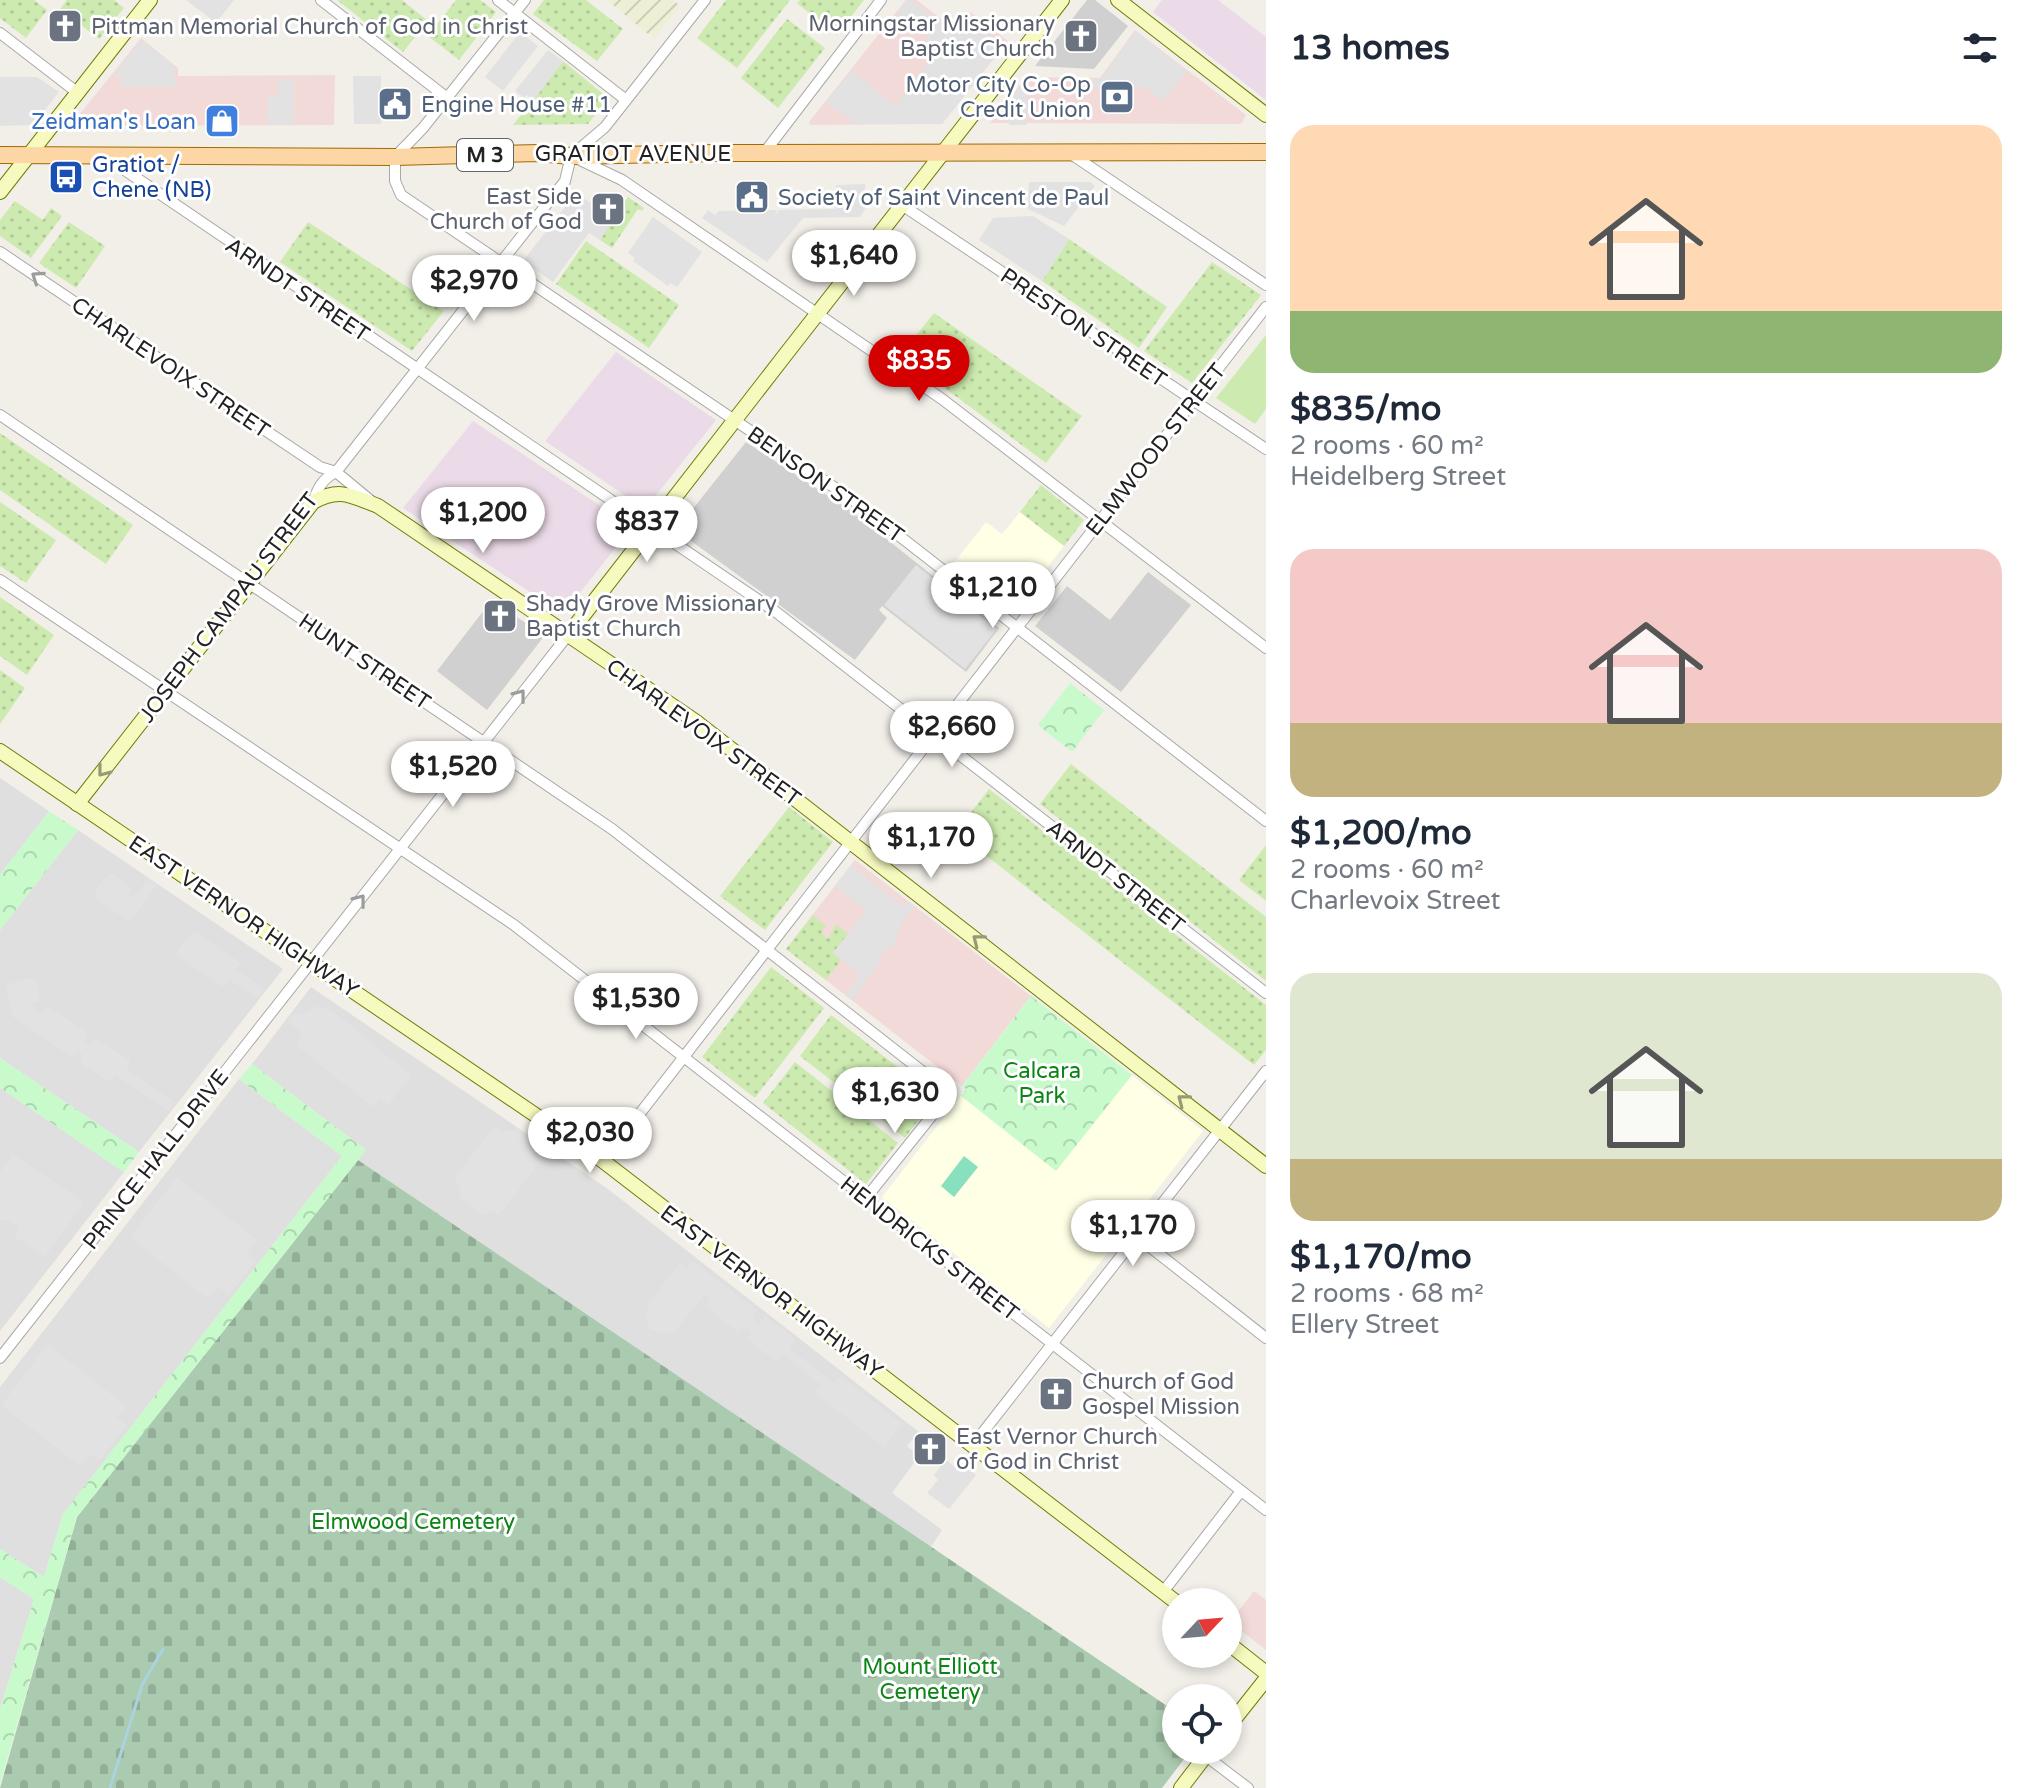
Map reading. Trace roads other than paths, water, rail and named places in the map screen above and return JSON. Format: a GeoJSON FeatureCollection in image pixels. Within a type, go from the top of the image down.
{"type":"FeatureCollection","features":[{"type":"Feature","properties":{"kind":"main road","name":"GRATIOT AVENUE"},"geometry":{"type":"LineString","coordinates":[[0,155],[395,157],[538,153],[571,156],[1266,152]]}},
{"type":"Feature","properties":{"kind":"street"},"geometry":{"type":"LineString","coordinates":[[321,0],[446,97]]}},
{"type":"Feature","properties":{"kind":"street"},"geometry":{"type":"LineString","coordinates":[[498,0],[626,100]]}},
{"type":"Feature","properties":{"kind":"street"},"geometry":{"type":"LineString","coordinates":[[395,157],[423,128],[525,0]]}},
{"type":"Feature","properties":{"kind":"street"},"geometry":{"type":"LineString","coordinates":[[764,153],[881,0]]}},
{"type":"Feature","properties":{"kind":"street"},"geometry":{"type":"LineString","coordinates":[[568,635],[1062,0]]}},
{"type":"Feature","properties":{"kind":"street"},"geometry":{"type":"LineString","coordinates":[[1118,0],[1266,115]]}},
{"type":"Feature","properties":{"kind":"street","name":"JOSEPH CAMPAU STREET"},"geometry":{"type":"LineString","coordinates":[[77,804],[313,502],[319,485],[336,472],[565,181],[571,156],[605,127],[698,2]]}},
{"type":"Feature","properties":{"kind":"street"},"geometry":{"type":"LineString","coordinates":[[0,192],[78,93],[142,3]]}},
{"type":"Feature","properties":{"kind":"street"},"geometry":{"type":"LineString","coordinates":[[0,33],[78,93]]}},
{"type":"Feature","properties":{"kind":"street"},"geometry":{"type":"LineString","coordinates":[[1069,153],[1266,285]]}},
{"type":"Feature","properties":{"kind":"street","name":"ARNDT STREET"},"geometry":{"type":"LineString","coordinates":[[102,154],[776,612],[1266,993]]}},
{"type":"Feature","properties":{"kind":"street"},"geometry":{"type":"LineString","coordinates":[[571,156],[622,180],[942,399],[1266,648]]}},
{"type":"Feature","properties":{"kind":"street","name":"BENSON STREET"},"geometry":{"type":"LineString","coordinates":[[395,157],[395,181],[401,195],[853,500],[1266,821]]}},
{"type":"Feature","properties":{"kind":"street","name":"PRESTON STREET"},"geometry":{"type":"LineString","coordinates":[[902,205],[1266,449]]}},
{"type":"Feature","properties":{"kind":"street","name":"CHARLEVOIX STREET"},"geometry":{"type":"LineString","coordinates":[[0,252],[320,467],[336,472],[378,506],[688,716],[1266,1166]]}},
{"type":"Feature","properties":{"kind":"street","name":"ELMWOOD STREET"},"geometry":{"type":"LineString","coordinates":[[603,1161],[1266,307]]}},
{"type":"Feature","properties":{"kind":"street","name":"HUNT STREET"},"geometry":{"type":"LineString","coordinates":[[0,415],[612,829],[950,1093],[866,1198]]}},
{"type":"Feature","properties":{"kind":"street"},"geometry":{"type":"LineString","coordinates":[[313,502],[339,493],[378,506]]}},
{"type":"Feature","properties":{"kind":"street","name":"HENDRICKS STREET"},"geometry":{"type":"LineString","coordinates":[[0,580],[514,925],[1266,1510]]}},
{"type":"Feature","properties":{"kind":"street","name":"PRINCE HALL DRIVE"},"geometry":{"type":"LineString","coordinates":[[0,1358],[568,635]]}},
{"type":"Feature","properties":{"kind":"street","name":"EAST VERNOR HIGHWAY"},"geometry":{"type":"LineString","coordinates":[[0,751],[603,1161],[1162,1591]]}},
{"type":"Feature","properties":{"kind":"street"},"geometry":{"type":"LineString","coordinates":[[973,1445],[1266,1071]]}},
{"type":"Feature","properties":{"kind":"street"},"geometry":{"type":"LineString","coordinates":[[1136,1236],[1266,1338]]}},
{"type":"Feature","properties":{"kind":"street"},"geometry":{"type":"LineString","coordinates":[[1166,1588],[1241,1491]]}},
{"type":"Feature","properties":{"kind":"street"},"geometry":{"type":"LineString","coordinates":[[1242,1655],[1266,1676],[1242,1708]]}},
{"type":"Feature","properties":{"kind":"street"},"geometry":{"type":"LineString","coordinates":[[1181,1788],[1200,1764]]}},
{"type":"Feature","properties":{"kind":"street"},"geometry":{"type":"LineString","coordinates":[[1221,1764],[1248,1788]]}},
{"type":"Feature","properties":{"kind":"waterway"},"geometry":{"type":"LineString","coordinates":[[110,1788],[142,1685],[163,1649]]}},
{"type":"Feature","properties":{"kind":"place","name":"Pittman Memorial Church of God in Christ"},"geometry":{"type":"Point","coordinates":[65,26]}},
{"type":"Feature","properties":{"kind":"place","name":"Morningstar Missionary Baptist Church"},"geometry":{"type":"Point","coordinates":[1081,36]}},
{"type":"Feature","properties":{"kind":"place","name":"Motor City Co-Op Credit Union"},"geometry":{"type":"Point","coordinates":[1117,97]}},
{"type":"Feature","properties":{"kind":"place","name":"Engine House #11"},"geometry":{"type":"Point","coordinates":[395,104]}},
{"type":"Feature","properties":{"kind":"place","name":"Zeidman's Loan"},"geometry":{"type":"Point","coordinates":[222,121]}},
{"type":"Feature","properties":{"kind":"place","name":"Gratiot / Chene (NB)"},"geometry":{"type":"Point","coordinates":[66,177]}},
{"type":"Feature","properties":{"kind":"place","name":"Society of Saint Vincent de Paul"},"geometry":{"type":"Point","coordinates":[752,197]}},
{"type":"Feature","properties":{"kind":"place","name":"East Side Church of God"},"geometry":{"type":"Point","coordinates":[608,209]}},
{"type":"Feature","properties":{"kind":"place","name":"Shady Grove Missionary Baptist Church"},"geometry":{"type":"Point","coordinates":[500,616]}},
{"type":"Feature","properties":{"kind":"place","name":"Church of God Gospel Mission"},"geometry":{"type":"Point","coordinates":[1056,1394]}},
{"type":"Feature","properties":{"kind":"place","name":"East Vernor Church of God in Christ"},"geometry":{"type":"Point","coordinates":[930,1449]}},
{"type":"Feature","properties":{"kind":"park label","name":"Calcara Park"},"geometry":{"type":"Point","coordinates":[1042,1082]}},
{"type":"Feature","properties":{"kind":"park label","name":"Elmwood Cemetery"},"geometry":{"type":"Point","coordinates":[413,1521]}},
{"type":"Feature","properties":{"kind":"park label","name":"Mount Elliott Cemetery"},"geometry":{"type":"Point","coordinates":[930,1678]}}]}
